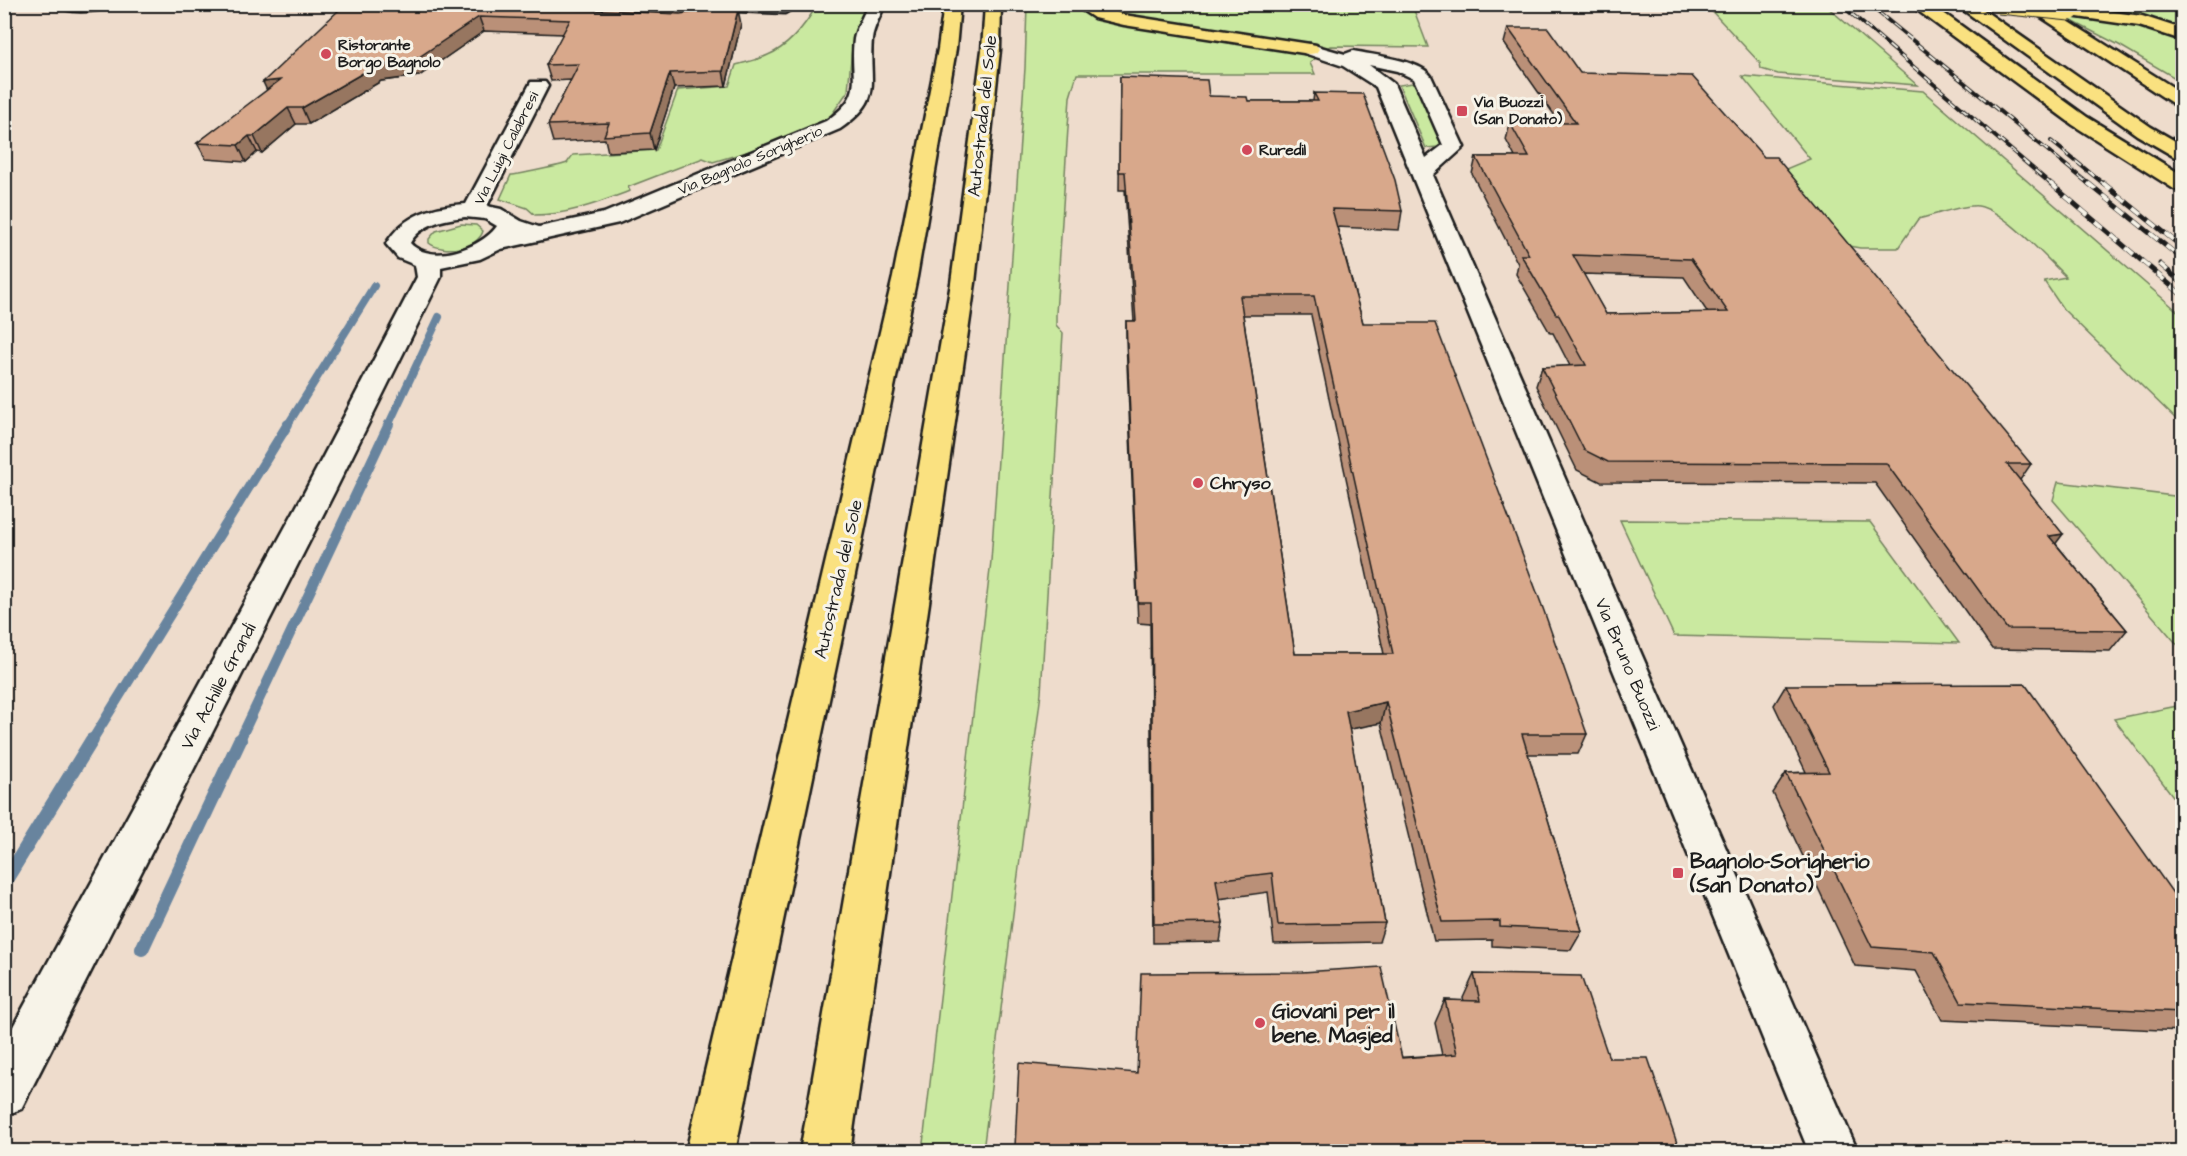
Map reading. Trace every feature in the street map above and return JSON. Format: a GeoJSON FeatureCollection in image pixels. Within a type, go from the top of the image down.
{"type":"FeatureCollection","features":[{"type":"Feature","properties":{"kind":"highway","name":"Autostrada del Sole"},"geometry":{"type":"LineString","coordinates":[[710,1152],[906,277],[947,49],[952,4]]}},
{"type":"Feature","properties":{"kind":"highway","name":"Autostrada del Sole"},"geometry":{"type":"LineString","coordinates":[[825,1152],[963,283],[991,50],[993,4]]}},
{"type":"Feature","properties":{"kind":"highway"},"geometry":{"type":"LineString","coordinates":[[1081,4],[1100,14],[1124,20],[1310,49]]}},
{"type":"Feature","properties":{"kind":"highway"},"geometry":{"type":"LineString","coordinates":[[1917,4],[1932,12],[2080,121],[2182,184]]}},
{"type":"Feature","properties":{"kind":"highway"},"geometry":{"type":"LineString","coordinates":[[1936,4],[2095,117],[2182,169]]}},
{"type":"Feature","properties":{"kind":"highway"},"geometry":{"type":"LineString","coordinates":[[1964,4],[2144,131],[2182,153]]}},
{"type":"Feature","properties":{"kind":"highway"},"geometry":{"type":"LineString","coordinates":[[1993,4],[2050,43]]}},
{"type":"Feature","properties":{"kind":"highway"},"geometry":{"type":"LineString","coordinates":[[1999,4],[2142,21],[2182,35]]}},
{"type":"Feature","properties":{"kind":"highway"},"geometry":{"type":"LineString","coordinates":[[2029,4],[2182,101]]}},
{"type":"Feature","properties":{"kind":"street"},"geometry":{"type":"LineString","coordinates":[[58,4],[101,4]]}},
{"type":"Feature","properties":{"kind":"street","name":"Via Bagnolo Sorigherio"},"geometry":{"type":"LineString","coordinates":[[426,268],[495,243],[611,218],[759,158],[841,120],[858,103],[862,92],[862,37],[877,4]]}},
{"type":"Feature","properties":{"kind":"street"},"geometry":{"type":"LineString","coordinates":[[719,16],[736,5],[784,9]]}},
{"type":"Feature","properties":{"kind":"street"},"geometry":{"type":"LineString","coordinates":[[1310,49],[1363,69],[1384,84],[1384,80],[1392,76],[1422,76]]}},
{"type":"Feature","properties":{"kind":"street"},"geometry":{"type":"LineString","coordinates":[[1310,49],[1378,60],[1422,76],[1454,144],[1452,150],[1431,164],[1415,160]]}},
{"type":"Feature","properties":{"kind":"street","name":"Via Bruno Buozzi"},"geometry":{"type":"LineString","coordinates":[[1384,84],[1833,1152]]}},
{"type":"Feature","properties":{"kind":"street","name":"Via Luigi Calabresi"},"geometry":{"type":"LineString","coordinates":[[474,210],[538,86]]}},
{"type":"Feature","properties":{"kind":"street"},"geometry":{"type":"LineString","coordinates":[[1415,160],[1425,153],[1447,153]]}},
{"type":"Feature","properties":{"kind":"street"},"geometry":{"type":"LineString","coordinates":[[426,268],[401,251],[398,244],[401,236],[416,224],[439,215],[474,210]]}},
{"type":"Feature","properties":{"kind":"street","name":"Via Bagnolo Sorigherio"},"geometry":{"type":"LineString","coordinates":[[474,210],[500,216],[506,223],[537,233]]}},
{"type":"Feature","properties":{"kind":"street"},"geometry":{"type":"LineString","coordinates":[[495,243],[503,236],[506,223]]}},
{"type":"Feature","properties":{"kind":"street","name":"Via Achille Grandi"},"geometry":{"type":"LineString","coordinates":[[4,1092],[320,493],[426,268]]}},
{"type":"Feature","properties":{"kind":"green space"},"geometry":{"type":"Polygon","coordinates":[[[817,5],[867,5],[853,37],[848,91],[830,117],[812,128],[774,144],[713,162],[703,158],[628,187],[630,191],[572,210],[535,215],[527,208],[500,199],[511,175],[564,164],[573,155],[656,150],[678,90],[729,86],[736,65],[764,57],[783,46],[802,27],[817,5]]]}},
{"type":"Feature","properties":{"kind":"green space"},"geometry":{"type":"Polygon","coordinates":[[[1027,5],[1412,5],[1428,47],[1330,46],[1310,63],[1315,74],[1077,74],[1070,97],[1056,314],[1056,325],[1063,333],[1041,693],[983,1151],[922,1152],[991,561],[1025,68],[1027,5]]]}},
{"type":"Feature","properties":{"kind":"green space"},"geometry":{"type":"Polygon","coordinates":[[[1706,5],[1825,5],[1917,85],[1778,74],[1761,69],[1760,63],[1706,5]]]}},
{"type":"Feature","properties":{"kind":"green space"},"geometry":{"type":"Polygon","coordinates":[[[2048,5],[2159,5],[2182,13],[2182,28],[2134,15],[2048,5]]]}},
{"type":"Feature","properties":{"kind":"green space"},"geometry":{"type":"Polygon","coordinates":[[[2058,14],[2143,26],[2182,42],[2182,82],[2119,45],[2058,14]]]}},
{"type":"Feature","properties":{"kind":"green space"},"geometry":{"type":"Polygon","coordinates":[[[1742,76],[1923,91],[2182,315],[2182,425],[2063,309],[2044,281],[2066,277],[2012,225],[1988,209],[1978,206],[1964,207],[1918,219],[1898,248],[1860,248],[1843,245],[1781,171],[1810,159],[1742,76]]]}},
{"type":"Feature","properties":{"kind":"green space"},"geometry":{"type":"Polygon","coordinates":[[[1413,83],[1418,86],[1445,143],[1438,147],[1426,148],[1399,85],[1413,83]]]}},
{"type":"Feature","properties":{"kind":"green space"},"geometry":{"type":"Polygon","coordinates":[[[461,224],[476,225],[483,231],[474,242],[459,248],[443,248],[429,243],[429,239],[436,231],[461,224]]]}},
{"type":"Feature","properties":{"kind":"green space"},"geometry":{"type":"Polygon","coordinates":[[[2058,482],[2182,497],[2182,650],[2053,500],[2058,482]]]}},
{"type":"Feature","properties":{"kind":"green space"},"geometry":{"type":"Polygon","coordinates":[[[1620,520],[1870,522],[1959,643],[1674,636],[1620,520]]]}},
{"type":"Feature","properties":{"kind":"green space"},"geometry":{"type":"Polygon","coordinates":[[[2182,705],[2182,808],[2114,719],[2182,705]]]}},
{"type":"Feature","properties":{"kind":"building"},"geometry":{"type":"Polygon","coordinates":[[[347,4],[448,4],[680,14],[735,4],[738,10],[723,71],[670,73],[650,133],[604,136],[609,123],[548,125],[579,64],[546,65],[570,20],[479,17],[413,61],[375,66],[302,108],[288,108],[254,136],[249,136],[238,145],[197,143],[280,80],[263,82],[347,4]]]}},
{"type":"Feature","properties":{"kind":"building"},"geometry":{"type":"Polygon","coordinates":[[[1508,28],[1548,28],[1580,73],[1692,76],[1764,157],[1776,157],[2031,464],[2007,464],[2063,534],[2049,536],[2127,630],[2007,629],[1886,463],[1608,462],[1584,450],[1542,367],[1586,365],[1558,314],[1521,255],[1529,255],[1476,157],[1529,157],[1510,123],[1576,123],[1508,28]],[[1573,255],[1606,314],[1728,312],[1691,259],[1573,255]]]}},
{"type":"Feature","properties":{"kind":"building"},"geometry":{"type":"Polygon","coordinates":[[[1120,77],[1207,80],[1209,96],[1247,97],[1248,101],[1318,101],[1314,93],[1363,94],[1395,180],[1402,211],[1332,209],[1363,323],[1435,323],[1544,611],[1587,734],[1522,734],[1582,931],[1500,927],[1500,921],[1442,922],[1386,702],[1346,711],[1385,923],[1278,925],[1272,873],[1216,880],[1223,923],[1154,924],[1151,603],[1138,603],[1126,321],[1136,321],[1125,172],[1119,172],[1120,77]],[[1240,296],[1295,654],[1393,654],[1314,296],[1240,296]]]}},
{"type":"Feature","properties":{"kind":"building"},"geometry":{"type":"Polygon","coordinates":[[[2025,684],[2182,906],[2182,1012],[1961,1002],[1934,952],[1872,947],[1786,773],[1829,772],[1786,685],[2025,684]]]}},
{"type":"Feature","properties":{"kind":"building"},"geometry":{"type":"Polygon","coordinates":[[[1381,967],[1402,1058],[1457,1054],[1445,1000],[1480,1001],[1474,974],[1581,976],[1609,1058],[1648,1058],[1680,1152],[1069,1152],[1015,1147],[1019,1063],[1137,1073],[1141,973],[1302,972],[1381,967]]]}},
{"type":"Feature","properties":{"kind":"building"},"geometry":{"type":"Polygon","coordinates":[[[2099,1148],[2182,1150],[2182,1152],[2101,1152],[2099,1148]]]}},
{"type":"Feature","properties":{"kind":"waterway"},"geometry":{"type":"LineString","coordinates":[[287,426],[374,286]]}},
{"type":"Feature","properties":{"kind":"waterway"},"geometry":{"type":"LineString","coordinates":[[388,426],[439,317]]}},
{"type":"Feature","properties":{"kind":"waterway"},"geometry":{"type":"LineString","coordinates":[[91,742],[288,424]]}},
{"type":"Feature","properties":{"kind":"waterway"},"geometry":{"type":"LineString","coordinates":[[239,742],[389,424]]}},
{"type":"Feature","properties":{"kind":"waterway"},"geometry":{"type":"LineString","coordinates":[[4,883],[92,740]]}},
{"type":"Feature","properties":{"kind":"waterway"},"geometry":{"type":"LineString","coordinates":[[142,949],[240,740]]}},
{"type":"Feature","properties":{"kind":"railway"},"geometry":{"type":"LineString","coordinates":[[1840,4],[2052,185]]}},
{"type":"Feature","properties":{"kind":"railway"},"geometry":{"type":"LineString","coordinates":[[1868,4],[2090,185]]}},
{"type":"Feature","properties":{"kind":"railway"},"geometry":{"type":"LineString","coordinates":[[2051,141],[2105,185]]}},
{"type":"Feature","properties":{"kind":"railway"},"geometry":{"type":"LineString","coordinates":[[2050,183],[2182,295]]}},
{"type":"Feature","properties":{"kind":"railway"},"geometry":{"type":"LineString","coordinates":[[2088,183],[2182,259]]}},
{"type":"Feature","properties":{"kind":"railway"},"geometry":{"type":"LineString","coordinates":[[2103,183],[2182,247]]}},
{"type":"Feature","properties":{"kind":"railway"},"geometry":{"type":"LineString","coordinates":[[2160,264],[2182,283]]}},
{"type":"Feature","properties":{"kind":"place","name":"Ristorante Borgo Bagnolo"},"geometry":{"type":"Point","coordinates":[326,54]}},
{"type":"Feature","properties":{"kind":"place","name":"Via Buozzi (San Donato)"},"geometry":{"type":"Point","coordinates":[1462,111]}},
{"type":"Feature","properties":{"kind":"place","name":"Ruredil"},"geometry":{"type":"Point","coordinates":[1247,150]}},
{"type":"Feature","properties":{"kind":"place","name":"Chryso"},"geometry":{"type":"Point","coordinates":[1198,483]}},
{"type":"Feature","properties":{"kind":"place","name":"Bagnolo-Sorigherio (San Donato)"},"geometry":{"type":"Point","coordinates":[1678,873]}},
{"type":"Feature","properties":{"kind":"place","name":"Giovani per il bene. Masjed"},"geometry":{"type":"Point","coordinates":[1260,1023]}}]}
